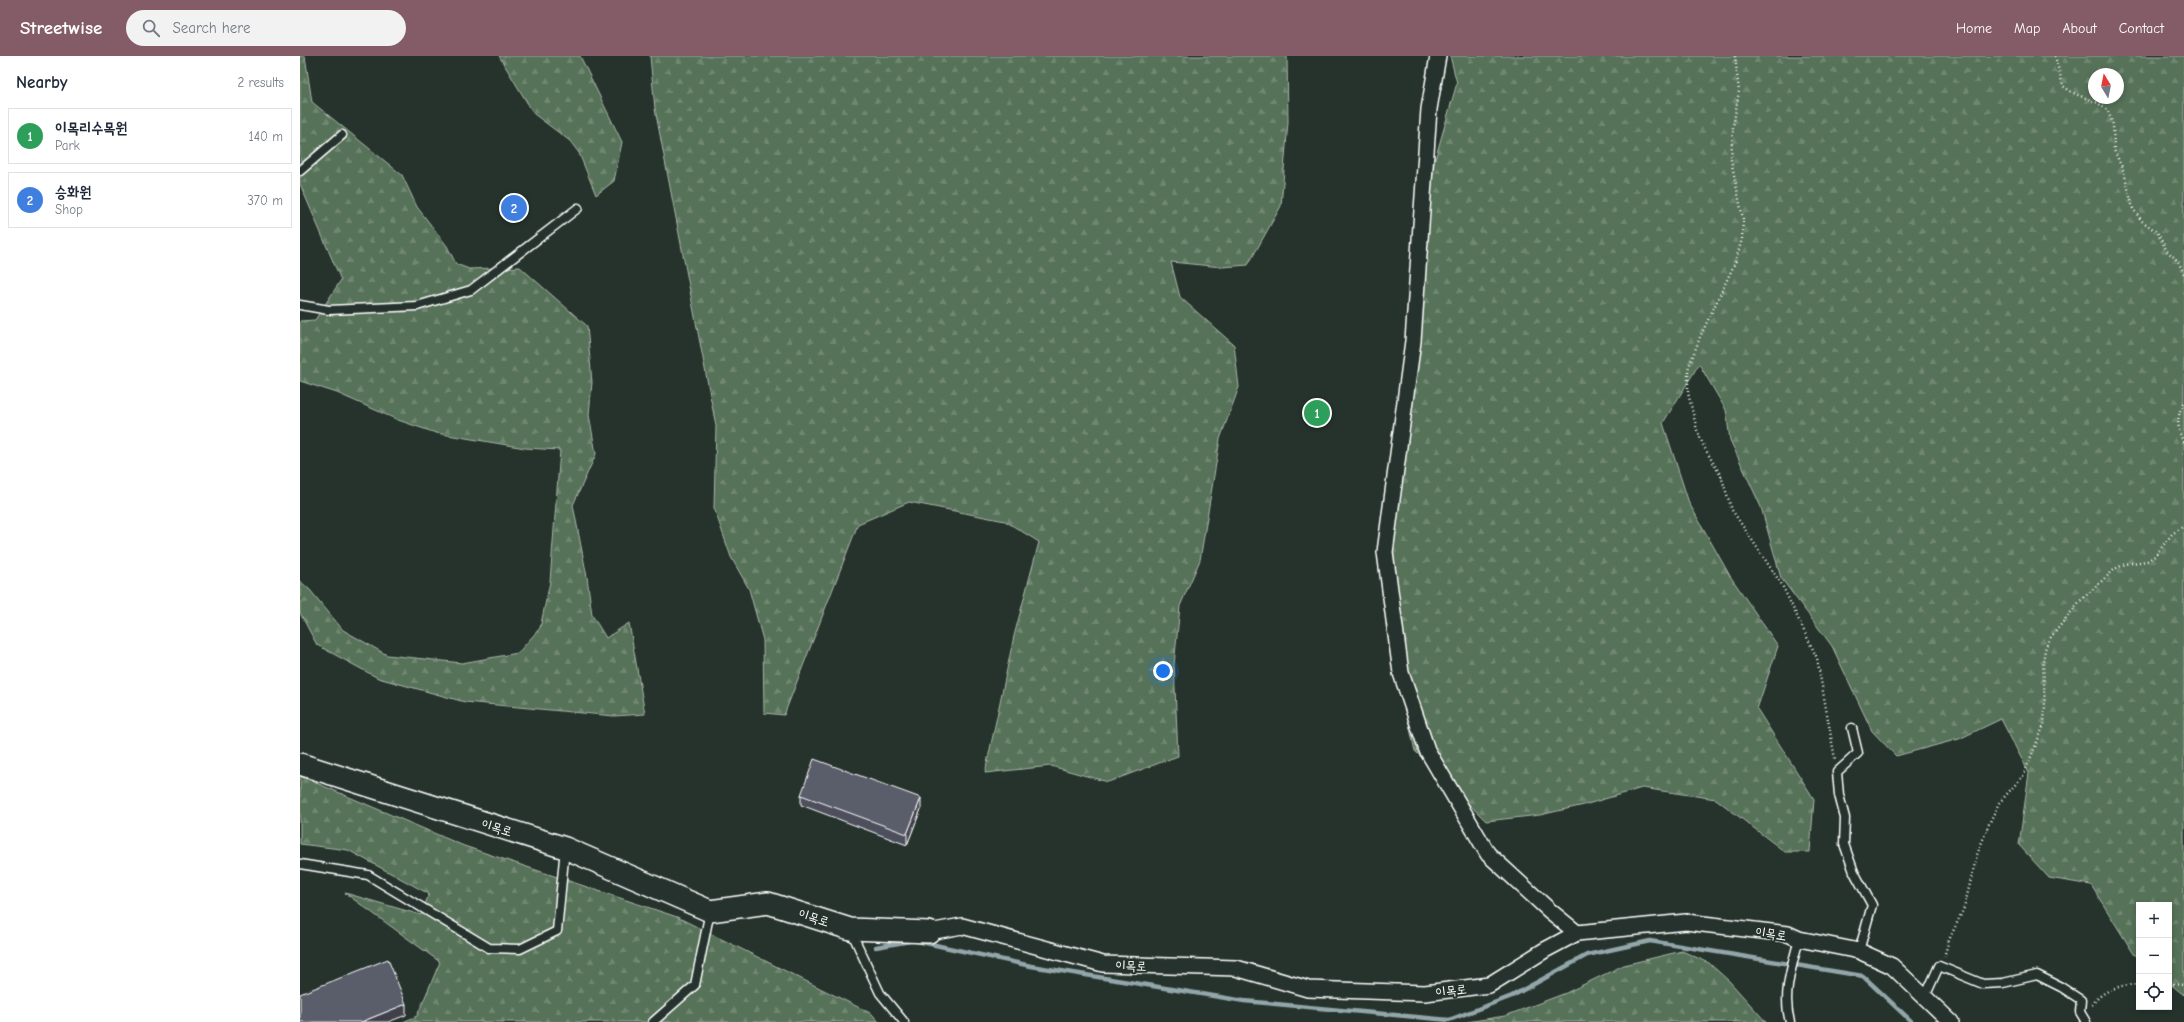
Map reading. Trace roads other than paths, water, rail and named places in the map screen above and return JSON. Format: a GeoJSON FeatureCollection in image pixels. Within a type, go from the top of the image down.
{"type":"FeatureCollection","features":[{"type":"Feature","properties":{"kind":"street"},"geometry":{"type":"LineString","coordinates":[[1438,56],[1429,109],[1412,341],[1385,552],[1401,673],[1428,750],[1488,854],[1550,911],[1577,932]]}},
{"type":"Feature","properties":{"kind":"street","name":"이목로"},"geometry":{"type":"LineString","coordinates":[[300,764],[565,848],[710,911],[768,903],[850,929],[928,932],[962,926],[1103,964],[1236,968],[1308,989],[1425,993],[1489,985],[1544,950],[1577,932],[1686,922],[1788,934],[1799,938],[1859,951],[1892,966],[1951,1022]]}},
{"type":"Feature","properties":{"kind":"lane"},"geometry":{"type":"LineString","coordinates":[[300,171],[342,135]]}},
{"type":"Feature","properties":{"kind":"lane"},"geometry":{"type":"LineString","coordinates":[[300,305],[329,310],[417,306],[471,290],[578,208]]}},
{"type":"Feature","properties":{"kind":"lane"},"geometry":{"type":"LineString","coordinates":[[1852,728],[1858,753],[1837,772],[1839,795],[1845,818],[1844,844],[1854,872],[1872,905],[1859,951]]}},
{"type":"Feature","properties":{"kind":"lane"},"geometry":{"type":"LineString","coordinates":[[300,864],[368,875],[489,948],[520,949],[557,931],[565,848]]}},
{"type":"Feature","properties":{"kind":"lane"},"geometry":{"type":"LineString","coordinates":[[653,1022],[695,985],[710,911]]}},
{"type":"Feature","properties":{"kind":"lane"},"geometry":{"type":"LineString","coordinates":[[850,929],[880,993],[904,1022]]}},
{"type":"Feature","properties":{"kind":"lane"},"geometry":{"type":"LineString","coordinates":[[1790,1022],[1787,1011],[1787,986],[1799,938]]}},
{"type":"Feature","properties":{"kind":"lane"},"geometry":{"type":"LineString","coordinates":[[1925,997],[1939,966],[1983,984],[2002,983],[2037,975],[2061,987],[2081,1000],[2080,1012],[2086,1022]]}},
{"type":"Feature","properties":{"kind":"waterway"},"geometry":{"type":"LineString","coordinates":[[876,947],[910,941]]}},
{"type":"Feature","properties":{"kind":"waterway"},"geometry":{"type":"LineString","coordinates":[[917,941],[1031,966],[1244,1001],[1449,1020],[1512,996],[1587,955],[1650,941],[1863,976],[1912,1022]]}},
{"type":"Feature","properties":{"kind":"place","name":"승화원"},"geometry":{"type":"Point","coordinates":[514,208]}},
{"type":"Feature","properties":{"kind":"place","name":"이목리수목원"},"geometry":{"type":"Point","coordinates":[1317,413]}}]}
